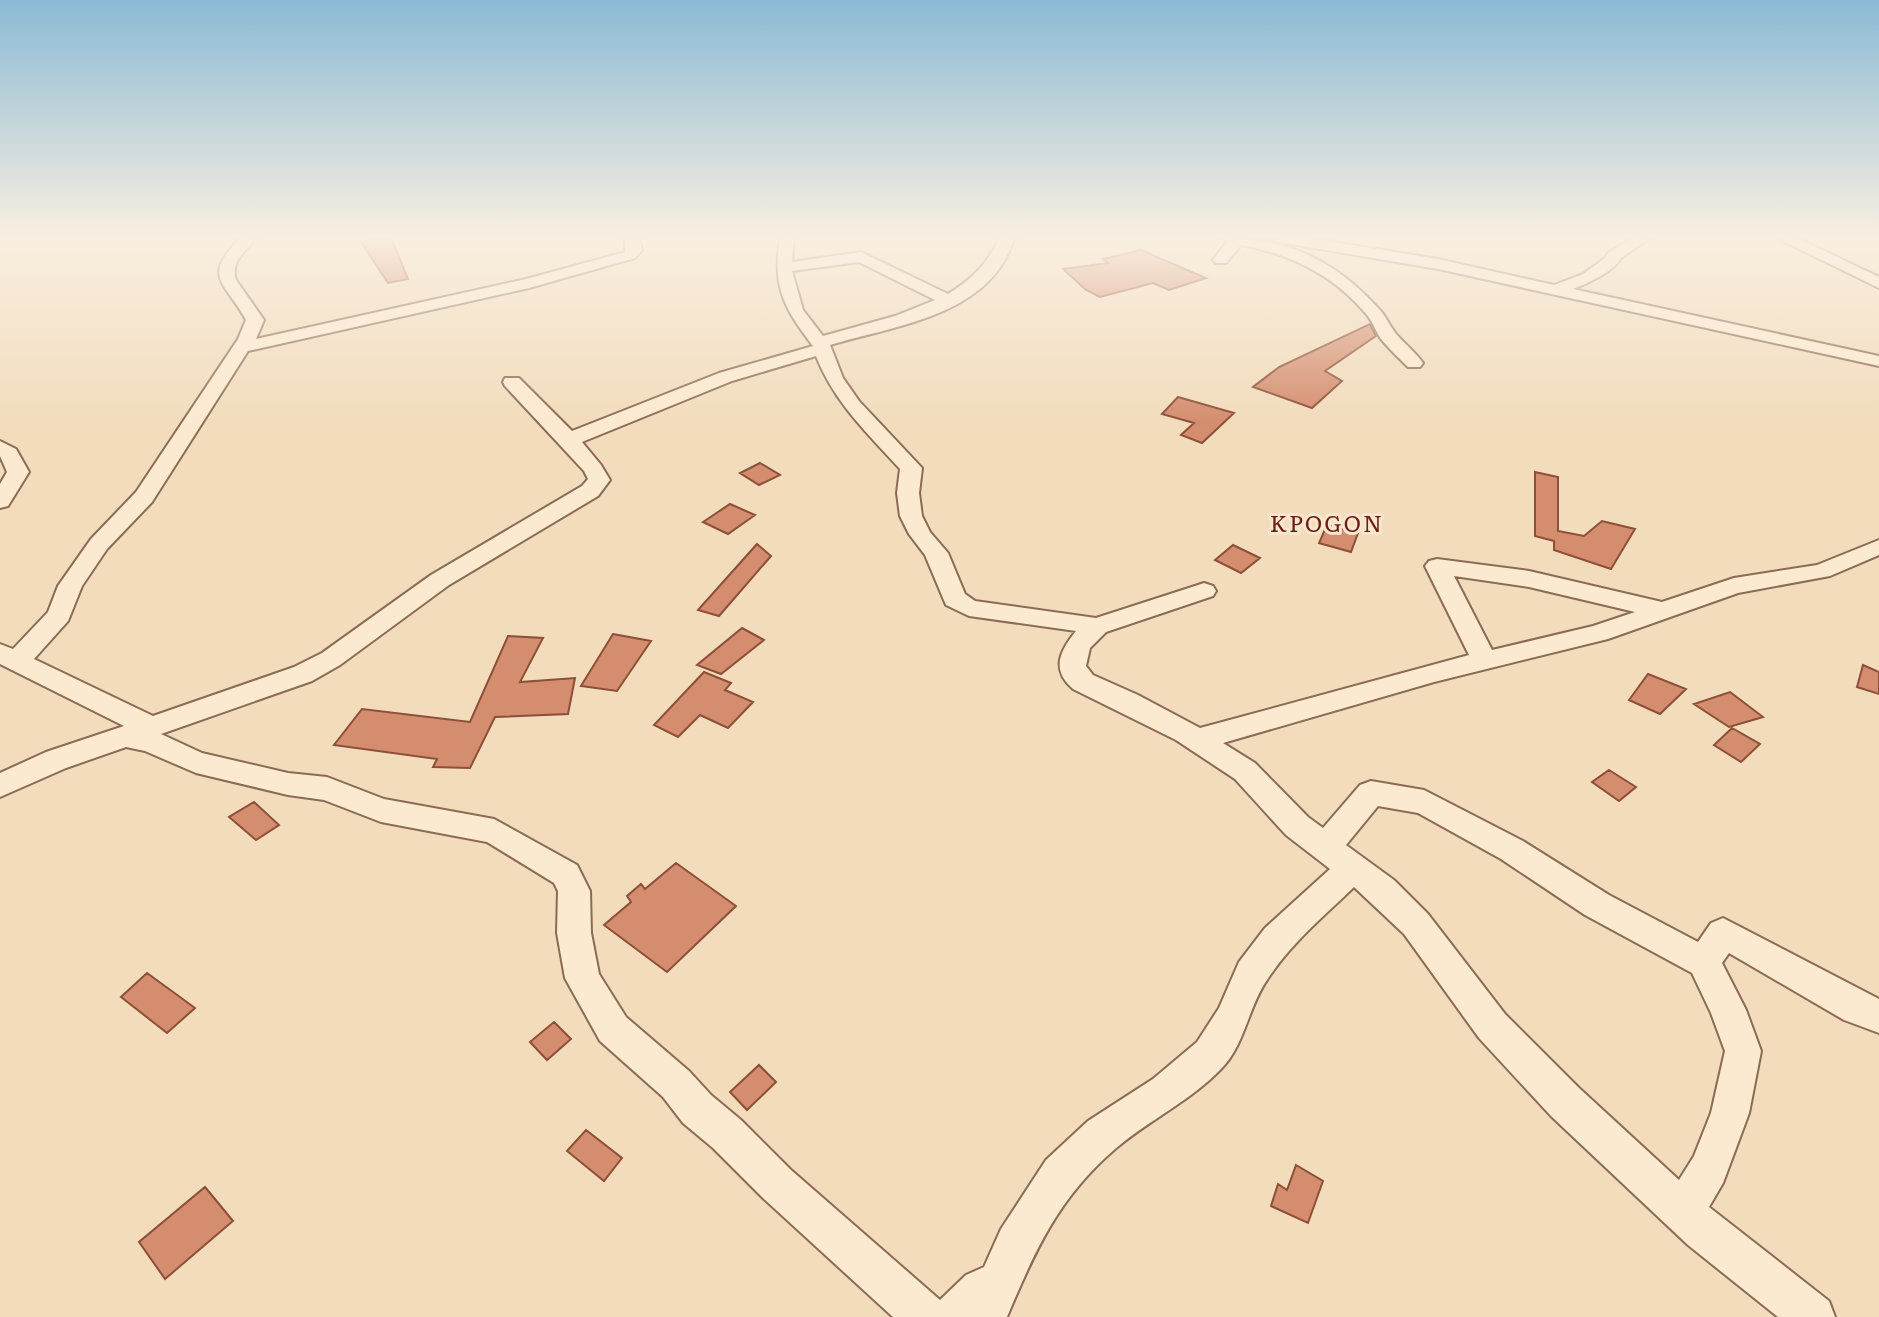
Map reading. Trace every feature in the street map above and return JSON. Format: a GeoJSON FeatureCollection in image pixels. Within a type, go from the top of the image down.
{"type":"FeatureCollection","features":[{"type":"Feature","properties":{"kind":"street"},"geometry":{"type":"LineString","coordinates":[[242,299],[255,320],[242,347],[184,439],[144,496],[99,544],[70,586],[59,615],[9,657],[138,731],[152,742],[196,762],[288,784],[327,789],[381,810],[494,831],[566,874],[574,891],[575,933],[583,978],[613,1029],[676,1084],[697,1109],[778,1184],[926,1317]]}},
{"type":"Feature","properties":{"kind":"street"},"geometry":{"type":"LineString","coordinates":[[242,347],[455,299]]}},
{"type":"Feature","properties":{"kind":"street"},"geometry":{"type":"LineString","coordinates":[[792,299],[808,331],[821,345],[834,378],[852,405],[911,468],[908,493],[911,516],[920,534],[936,553],[955,599],[969,608],[1097,625]]}},
{"type":"Feature","properties":{"kind":"street"},"geometry":{"type":"LineString","coordinates":[[569,440],[729,374],[922,312],[952,299]]}},
{"type":"Feature","properties":{"kind":"street"},"geometry":{"type":"LineString","coordinates":[[1360,299],[1375,314],[1388,336],[1414,363]]}},
{"type":"Feature","properties":{"kind":"street"},"geometry":{"type":"LineString","coordinates":[[1604,299],[1879,361]]}},
{"type":"Feature","properties":{"kind":"street"},"geometry":{"type":"LineString","coordinates":[[0,786],[56,760],[303,674],[331,659],[440,580],[590,491],[598,480],[594,469],[512,382]]}},
{"type":"Feature","properties":{"kind":"street"},"geometry":{"type":"LineString","coordinates":[[0,447],[9,453],[18,472],[0,501]]}},
{"type":"Feature","properties":{"kind":"street"},"geometry":{"type":"LineString","coordinates":[[1196,740],[1598,633],[1734,586],[1822,571],[1879,547]]}},
{"type":"Feature","properties":{"kind":"street"},"geometry":{"type":"LineString","coordinates":[[1485,661],[1437,566],[1529,579],[1665,610]]}},
{"type":"Feature","properties":{"kind":"street"},"geometry":{"type":"LineString","coordinates":[[1204,591],[1097,625],[1084,637],[1071,660],[1073,674],[1083,682],[1128,702],[1196,740],[1245,771],[1297,826],[1381,890],[1416,924],[1492,1026],[1565,1102],[1683,1212],[1813,1317]]}},
{"type":"Feature","properties":{"kind":"street"},"geometry":{"type":"LineString","coordinates":[[1325,848],[1371,793],[1424,802],[1512,850],[1597,905],[1704,962],[1728,1010],[1743,1051],[1730,1113],[1709,1169],[1683,1212]]}},
{"type":"Feature","properties":{"kind":"street"},"geometry":{"type":"LineString","coordinates":[[955,1317],[981,1290],[992,1301],[1016,1244],[1060,1174],[1102,1135],[1166,1092],[1210,1055],[1232,1019],[1251,973],[1277,939],[1353,867]]}},
{"type":"Feature","properties":{"kind":"street"},"geometry":{"type":"LineString","coordinates":[[1704,962],[1723,933],[1857,1008],[1879,1016]]}},
{"type":"Feature","properties":{"kind":"building"},"geometry":{"type":"Polygon","coordinates":[[[1370,324],[1376,336],[1325,371],[1342,381],[1312,408],[1253,387],[1279,367],[1370,324]]]}},
{"type":"Feature","properties":{"kind":"building"},"geometry":{"type":"Polygon","coordinates":[[[1178,397],[1234,413],[1202,443],[1181,435],[1194,423],[1162,414],[1178,397]]]}},
{"type":"Feature","properties":{"kind":"building"},"geometry":{"type":"Polygon","coordinates":[[[760,463],[780,475],[759,485],[740,473],[760,463]]]}},
{"type":"Feature","properties":{"kind":"building"},"geometry":{"type":"Polygon","coordinates":[[[1535,472],[1558,477],[1558,531],[1584,536],[1602,521],[1635,529],[1611,569],[1554,550],[1554,541],[1535,536],[1535,472]]]}},
{"type":"Feature","properties":{"kind":"building"},"geometry":{"type":"Polygon","coordinates":[[[730,504],[755,515],[728,534],[703,522],[730,504]]]}},
{"type":"Feature","properties":{"kind":"building"},"geometry":{"type":"Polygon","coordinates":[[[1327,525],[1358,533],[1351,552],[1319,543],[1327,525]]]}},
{"type":"Feature","properties":{"kind":"building"},"geometry":{"type":"Polygon","coordinates":[[[757,544],[771,556],[719,616],[698,610],[757,544]]]}},
{"type":"Feature","properties":{"kind":"building"},"geometry":{"type":"Polygon","coordinates":[[[1233,545],[1260,558],[1241,573],[1215,560],[1233,545]]]}},
{"type":"Feature","properties":{"kind":"building"},"geometry":{"type":"Polygon","coordinates":[[[742,628],[764,640],[721,674],[697,665],[742,628]]]}},
{"type":"Feature","properties":{"kind":"building"},"geometry":{"type":"Polygon","coordinates":[[[613,634],[651,641],[617,691],[581,686],[613,634]]]}},
{"type":"Feature","properties":{"kind":"building"},"geometry":{"type":"Polygon","coordinates":[[[508,636],[543,638],[520,682],[575,678],[568,714],[495,717],[470,768],[433,767],[437,759],[334,745],[362,709],[470,722],[508,636]]]}},
{"type":"Feature","properties":{"kind":"building"},"geometry":{"type":"Polygon","coordinates":[[[1863,665],[1879,672],[1879,694],[1857,687],[1863,665]]]}},
{"type":"Feature","properties":{"kind":"building"},"geometry":{"type":"Polygon","coordinates":[[[704,672],[731,683],[725,690],[753,702],[728,728],[700,715],[678,737],[654,725],[704,672]]]}},
{"type":"Feature","properties":{"kind":"building"},"geometry":{"type":"Polygon","coordinates":[[[1648,674],[1686,689],[1660,714],[1629,700],[1648,674]]]}},
{"type":"Feature","properties":{"kind":"building"},"geometry":{"type":"Polygon","coordinates":[[[1730,692],[1763,717],[1729,727],[1694,704],[1730,692]]]}},
{"type":"Feature","properties":{"kind":"building"},"geometry":{"type":"Polygon","coordinates":[[[1732,728],[1760,744],[1741,762],[1714,745],[1732,728]]]}},
{"type":"Feature","properties":{"kind":"building"},"geometry":{"type":"Polygon","coordinates":[[[1609,770],[1636,787],[1619,801],[1592,782],[1609,770]]]}},
{"type":"Feature","properties":{"kind":"building"},"geometry":{"type":"Polygon","coordinates":[[[254,802],[279,825],[256,840],[229,817],[254,802]]]}},
{"type":"Feature","properties":{"kind":"building"},"geometry":{"type":"Polygon","coordinates":[[[676,863],[736,906],[667,972],[604,925],[631,902],[627,896],[641,884],[645,889],[676,863]]]}},
{"type":"Feature","properties":{"kind":"building"},"geometry":{"type":"Polygon","coordinates":[[[147,973],[195,1008],[167,1033],[121,997],[147,973]]]}},
{"type":"Feature","properties":{"kind":"building"},"geometry":{"type":"Polygon","coordinates":[[[554,1022],[571,1039],[547,1060],[530,1042],[554,1022]]]}},
{"type":"Feature","properties":{"kind":"building"},"geometry":{"type":"Polygon","coordinates":[[[759,1065],[776,1082],[747,1110],[730,1092],[759,1065]]]}},
{"type":"Feature","properties":{"kind":"building"},"geometry":{"type":"Polygon","coordinates":[[[586,1130],[622,1158],[604,1181],[567,1151],[586,1130]]]}},
{"type":"Feature","properties":{"kind":"building"},"geometry":{"type":"Polygon","coordinates":[[[1296,1165],[1323,1181],[1308,1223],[1271,1206],[1278,1184],[1287,1190],[1296,1165]]]}},
{"type":"Feature","properties":{"kind":"building"},"geometry":{"type":"Polygon","coordinates":[[[205,1187],[233,1221],[165,1279],[139,1242],[205,1187]]]}},
{"type":"Feature","properties":{"kind":"district","name":"KPOGON"},"geometry":{"type":"Point","coordinates":[1327,522]}}]}
